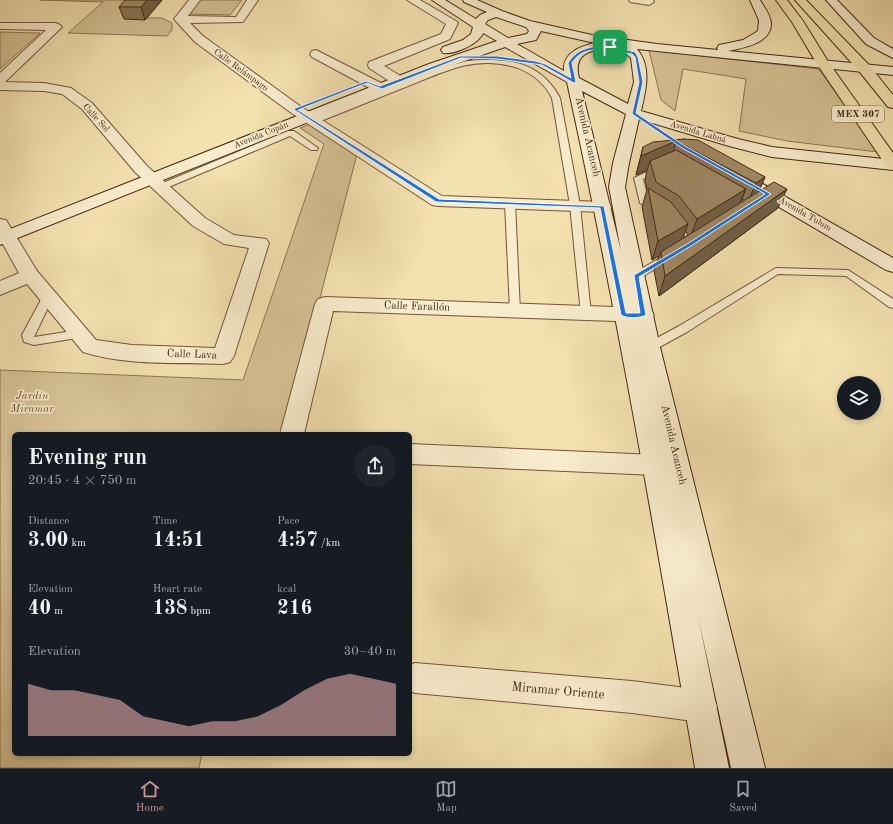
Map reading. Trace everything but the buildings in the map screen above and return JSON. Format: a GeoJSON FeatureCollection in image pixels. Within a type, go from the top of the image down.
{"type":"FeatureCollection","features":[{"type":"Feature","properties":{"kind":"main road"},"geometry":{"type":"LineString","coordinates":[[765,0],[797,21]]}},
{"type":"Feature","properties":{"kind":"main road","name":"MEX 307"},"geometry":{"type":"LineString","coordinates":[[781,0],[797,21],[823,64],[893,164]]}},
{"type":"Feature","properties":{"kind":"main road","name":"MEX 307"},"geometry":{"type":"LineString","coordinates":[[800,0],[864,68],[893,104]]}},
{"type":"Feature","properties":{"kind":"main road"},"geometry":{"type":"LineString","coordinates":[[812,12],[820,0]]}},
{"type":"Feature","properties":{"kind":"street"},"geometry":{"type":"LineString","coordinates":[[180,19],[195,0]]}},
{"type":"Feature","properties":{"kind":"street"},"geometry":{"type":"LineString","coordinates":[[180,19],[239,20],[253,0]]}},
{"type":"Feature","properties":{"kind":"street"},"geometry":{"type":"LineString","coordinates":[[393,77],[374,65],[446,36],[452,23],[412,0]]}},
{"type":"Feature","properties":{"kind":"street","name":"Avenida Labná"},"geometry":{"type":"LineString","coordinates":[[437,0],[544,65],[634,113],[734,143],[772,152],[893,164]]}},
{"type":"Feature","properties":{"kind":"street"},"geometry":{"type":"LineString","coordinates":[[468,0],[497,14],[572,34],[684,50],[893,71]]}},
{"type":"Feature","properties":{"kind":"street"},"geometry":{"type":"LineString","coordinates":[[634,0],[649,2],[648,0]]}},
{"type":"Feature","properties":{"kind":"street"},"geometry":{"type":"LineString","coordinates":[[684,50],[716,49],[738,46],[753,40],[762,32],[765,26],[756,0]]}},
{"type":"Feature","properties":{"kind":"street"},"geometry":{"type":"LineString","coordinates":[[832,0],[870,41],[893,54]]}},
{"type":"Feature","properties":{"kind":"street"},"geometry":{"type":"LineString","coordinates":[[478,24],[484,17],[497,14]]}},
{"type":"Feature","properties":{"kind":"street","name":"Calle Relámpago"},"geometry":{"type":"LineString","coordinates":[[180,19],[199,39],[305,116],[438,201],[603,207]]}},
{"type":"Feature","properties":{"kind":"street","name":"Avenida Copán"},"geometry":{"type":"LineString","coordinates":[[5,228],[151,178],[305,116],[467,42],[477,34],[478,24]]}},
{"type":"Feature","properties":{"kind":"street","name":"Avenida Copán"},"geometry":{"type":"LineString","coordinates":[[393,77],[507,42],[532,37],[535,31],[530,24]]}},
{"type":"Feature","properties":{"kind":"street"},"geometry":{"type":"LineString","coordinates":[[0,26],[56,27],[0,80]]}},
{"type":"Feature","properties":{"kind":"street"},"geometry":{"type":"LineString","coordinates":[[620,42],[634,53]]}},
{"type":"Feature","properties":{"kind":"street","name":"Avenida Acanceh"},"geometry":{"type":"LineString","coordinates":[[620,42],[590,48],[577,54],[570,63],[571,74],[603,207],[634,315],[656,465],[712,768]]}},
{"type":"Feature","properties":{"kind":"street"},"geometry":{"type":"LineString","coordinates":[[590,48],[618,48],[634,53]]}},
{"type":"Feature","properties":{"kind":"street","name":"Avenida Acanceh"},"geometry":{"type":"LineString","coordinates":[[634,53],[640,72],[641,82],[634,113],[629,158],[618,187],[636,276],[634,315],[650,347],[748,768]]}},
{"type":"Feature","properties":{"kind":"street"},"geometry":{"type":"LineString","coordinates":[[316,54],[374,85]]}},
{"type":"Feature","properties":{"kind":"street"},"geometry":{"type":"LineString","coordinates":[[460,57],[497,57],[544,65]]}},
{"type":"Feature","properties":{"kind":"street"},"geometry":{"type":"LineString","coordinates":[[574,82],[615,95],[626,95],[639,90]]}},
{"type":"Feature","properties":{"kind":"street","name":"Calle Sol"},"geometry":{"type":"LineString","coordinates":[[0,86],[44,87],[66,91],[87,106],[151,178]]}},
{"type":"Feature","properties":{"kind":"street"},"geometry":{"type":"LineString","coordinates":[[634,113],[678,143]]}},
{"type":"Feature","properties":{"kind":"street"},"geometry":{"type":"LineString","coordinates":[[699,148],[772,152]]}},
{"type":"Feature","properties":{"kind":"street","name":"Avenida Tulum"},"geometry":{"type":"LineString","coordinates":[[723,168],[763,197],[893,266]]}},
{"type":"Feature","properties":{"kind":"street","name":"Avenida Copán"},"geometry":{"type":"LineString","coordinates":[[96,186],[151,178]]}},
{"type":"Feature","properties":{"kind":"street","name":"Calle Lava"},"geometry":{"type":"LineString","coordinates":[[5,228],[30,275],[90,347],[132,353],[223,356],[260,243],[230,240],[199,222],[151,178]]}},
{"type":"Feature","properties":{"kind":"street"},"geometry":{"type":"LineString","coordinates":[[0,289],[30,275]]}},
{"type":"Feature","properties":{"kind":"street","name":"Calle Farallón"},"geometry":{"type":"LineString","coordinates":[[293,432],[326,304],[634,315]]}},
{"type":"Feature","properties":{"kind":"street"},"geometry":{"type":"LineString","coordinates":[[412,454],[656,465]]}},
{"type":"Feature","properties":{"kind":"street","name":"Miramar Oriente"},"geometry":{"type":"LineString","coordinates":[[412,680],[632,697],[701,706]]}},
{"type":"Feature","properties":{"kind":"lane"},"geometry":{"type":"LineString","coordinates":[[305,116],[466,63],[497,61],[532,70],[553,90],[566,150],[575,205],[586,314]]}},
{"type":"Feature","properties":{"kind":"lane"},"geometry":{"type":"LineString","coordinates":[[151,178],[291,133],[314,148]]}},
{"type":"Feature","properties":{"kind":"lane"},"geometry":{"type":"LineString","coordinates":[[663,214],[645,203],[638,178],[670,164]]}},
{"type":"Feature","properties":{"kind":"lane"},"geometry":{"type":"LineString","coordinates":[[510,203],[515,311]]}},
{"type":"Feature","properties":{"kind":"lane"},"geometry":{"type":"LineString","coordinates":[[636,276],[682,249]]}},
{"type":"Feature","properties":{"kind":"lane"},"geometry":{"type":"LineString","coordinates":[[650,347],[683,329],[776,271],[848,273],[893,304]]}},
{"type":"Feature","properties":{"kind":"lane"},"geometry":{"type":"LineString","coordinates":[[48,297],[28,335],[28,339],[34,341],[79,334]]}},
{"type":"Feature","properties":{"kind":"green space"},"geometry":{"type":"Polygon","coordinates":[[[40,0],[140,0],[124,18],[162,18],[172,23],[172,30],[167,36],[68,33],[103,2],[40,0]]]}},
{"type":"Feature","properties":{"kind":"green space"},"geometry":{"type":"Polygon","coordinates":[[[200,0],[242,0],[230,15],[188,14],[200,0]]]}},
{"type":"Feature","properties":{"kind":"green space"},"geometry":{"type":"Polygon","coordinates":[[[0,32],[40,33],[0,69],[0,32]]]}},
{"type":"Feature","properties":{"kind":"green space"},"geometry":{"type":"Polygon","coordinates":[[[649,50],[819,69],[878,152],[787,141],[739,131],[746,79],[683,69],[675,111],[661,100],[649,50]]]}},
{"type":"Feature","properties":{"kind":"green space","name":"Jardín Miramar"},"geometry":{"type":"Polygon","coordinates":[[[310,124],[357,154],[286,432],[12,432],[12,756],[202,756],[199,768],[0,768],[0,370],[243,380],[324,144],[300,128],[310,124]]]}},
{"type":"Feature","properties":{"kind":"route"},"geometry":{"type":"LineString","coordinates":[[610,47],[634,53],[636,57],[641,82],[634,113],[684,147],[769,194],[689,245],[636,276],[644,315],[624,315],[603,207],[438,201],[346,144],[295,109],[368,82],[380,88],[460,57],[497,57],[535,62],[544,65],[574,82],[571,74],[570,63],[577,54],[590,48],[610,47]]}}]}
